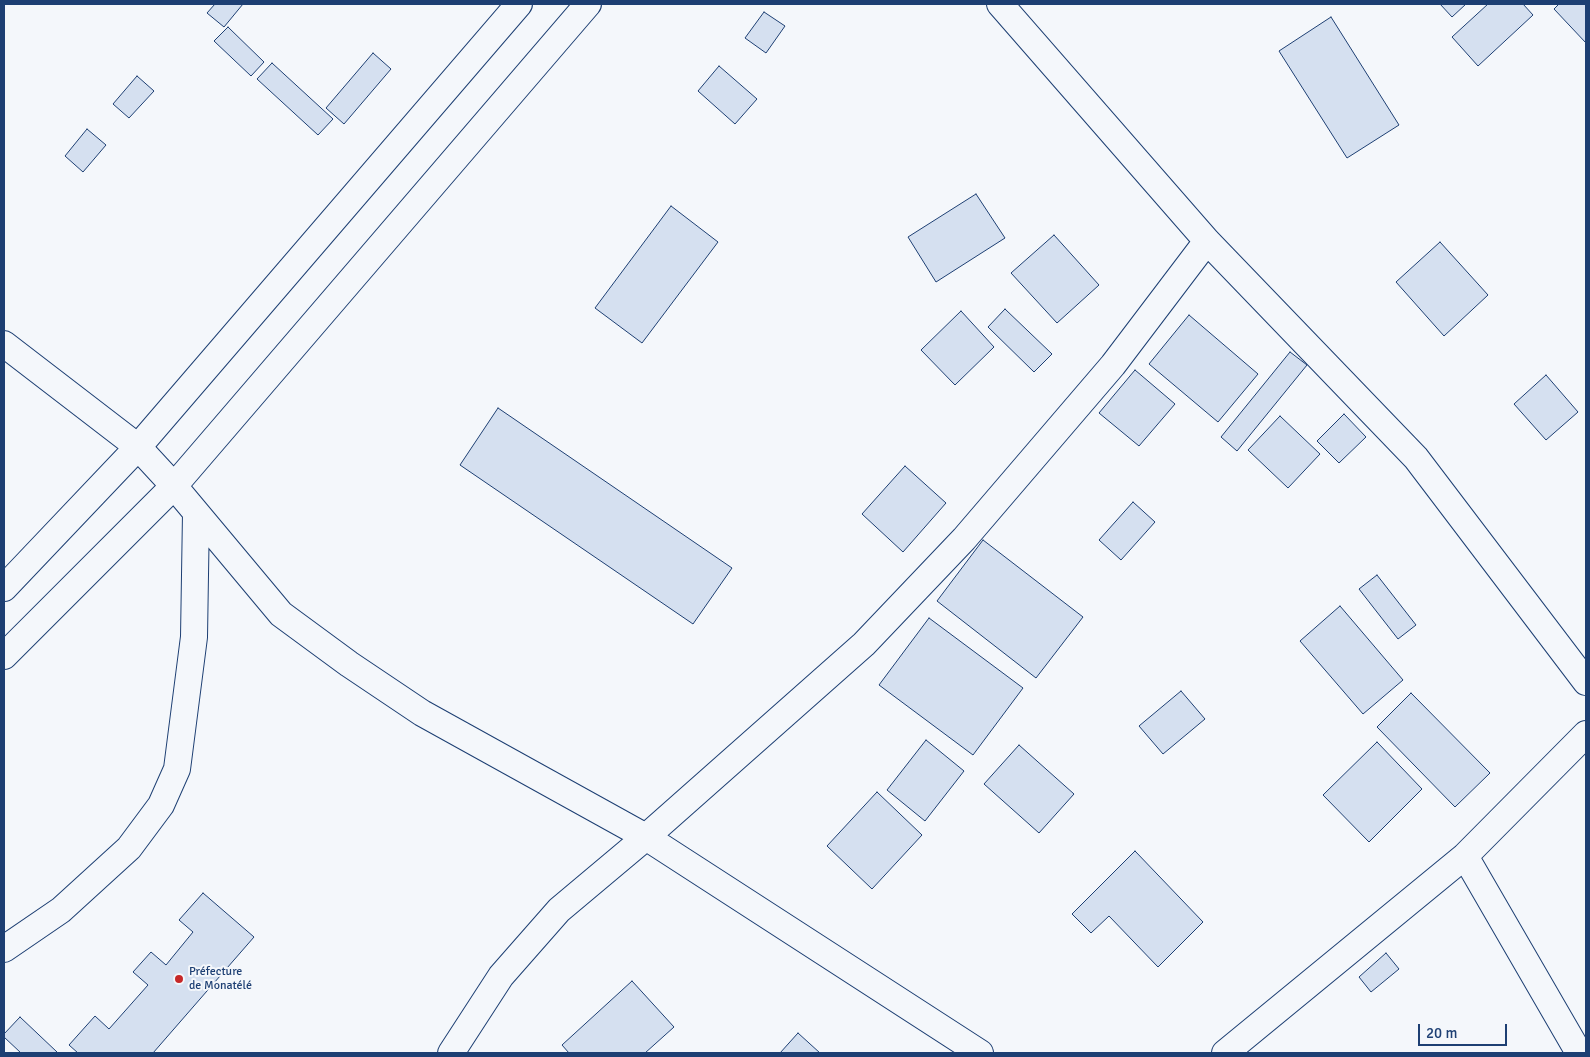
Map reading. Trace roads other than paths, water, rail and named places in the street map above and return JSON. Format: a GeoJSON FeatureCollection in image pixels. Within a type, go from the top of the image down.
{"type":"FeatureCollection","features":[{"type":"Feature","properties":{"kind":"street"},"geometry":{"type":"LineString","coordinates":[[4,588],[138,448],[519,4]]}},
{"type":"Feature","properties":{"kind":"street"},"geometry":{"type":"LineString","coordinates":[[4,656],[174,486],[588,4]]}},
{"type":"Feature","properties":{"kind":"street"},"geometry":{"type":"LineString","coordinates":[[1000,4],[1207,241],[1416,458],[1586,682]]}},
{"type":"Feature","properties":{"kind":"street"},"geometry":{"type":"LineString","coordinates":[[451,1053],[501,976],[559,910],[646,837],[864,644],[964,539],[1113,365],[1207,241]]}},
{"type":"Feature","properties":{"kind":"street"},"geometry":{"type":"LineString","coordinates":[[4,344],[138,448],[174,486],[281,614],[349,664],[422,713],[646,837],[980,1053]]}},
{"type":"Feature","properties":{"kind":"street"},"geometry":{"type":"LineString","coordinates":[[4,949],[61,910],[129,848],[161,805],[177,769],[194,637],[196,513]]}},
{"type":"Feature","properties":{"kind":"street"},"geometry":{"type":"LineString","coordinates":[[1225,1053],[1465,856],[1586,734]]}},
{"type":"Feature","properties":{"kind":"street"},"geometry":{"type":"LineString","coordinates":[[1465,856],[1579,1053]]}},
{"type":"Feature","properties":{"kind":"place","name":"Préfecture de Monatélé"},"geometry":{"type":"Point","coordinates":[179,979]}}]}
